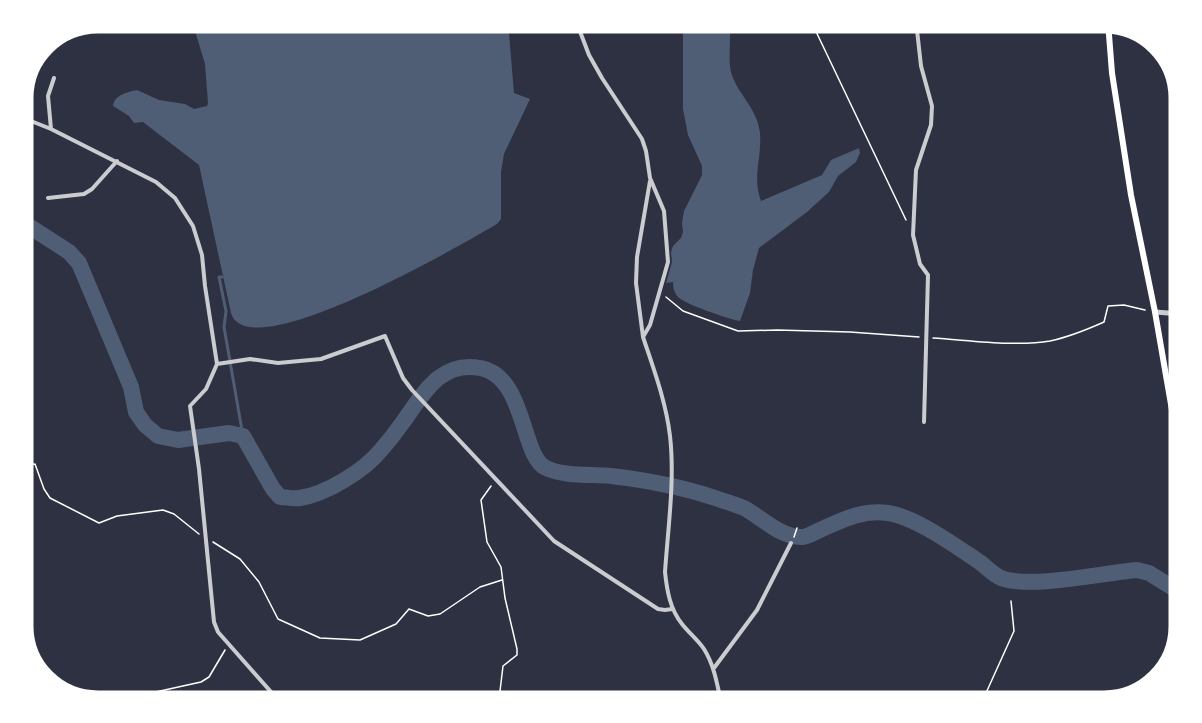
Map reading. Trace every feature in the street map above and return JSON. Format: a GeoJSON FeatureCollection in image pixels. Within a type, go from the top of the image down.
{"type":"FeatureCollection","features":[{"type":"Feature","properties":{"kind":"main road"},"geometry":{"type":"LineString","coordinates":[[1109,32],[1112,73],[1129,184],[1170,399]]}},
{"type":"Feature","properties":{"kind":"street"},"geometry":{"type":"LineString","coordinates":[[580,32],[588,55],[642,139],[650,178],[664,211],[668,262],[650,325],[643,337]]}},
{"type":"Feature","properties":{"kind":"street"},"geometry":{"type":"LineString","coordinates":[[917,32],[921,66],[932,106],[931,125],[916,170],[913,235],[920,264],[928,275],[924,422]]}},
{"type":"Feature","properties":{"kind":"street"},"geometry":{"type":"LineString","coordinates":[[51,129],[48,96],[54,78]]}},
{"type":"Feature","properties":{"kind":"street"},"geometry":{"type":"LineString","coordinates":[[32,121],[156,182],[175,198],[193,226],[202,255],[217,364],[206,389],[190,406],[214,622],[218,632],[271,692]]}},
{"type":"Feature","properties":{"kind":"street"},"geometry":{"type":"LineString","coordinates":[[48,198],[84,194],[92,189],[117,161]]}},
{"type":"Feature","properties":{"kind":"street"},"geometry":{"type":"LineString","coordinates":[[650,178],[636,283],[643,337],[668,421],[670,439],[671,481],[665,572],[672,609],[703,649],[714,668],[719,692]]}},
{"type":"Feature","properties":{"kind":"street"},"geometry":{"type":"LineString","coordinates":[[1155,312],[1170,313]]}},
{"type":"Feature","properties":{"kind":"street"},"geometry":{"type":"LineString","coordinates":[[217,364],[249,358],[278,363],[314,360],[342,353],[385,336],[403,378],[411,390],[554,541],[658,609],[672,609]]}},
{"type":"Feature","properties":{"kind":"street"},"geometry":{"type":"LineString","coordinates":[[714,668],[766,596],[792,542]]}},
{"type":"Feature","properties":{"kind":"path"},"geometry":{"type":"LineString","coordinates":[[816,32],[913,235]]}},
{"type":"Feature","properties":{"kind":"path"},"geometry":{"type":"LineString","coordinates":[[661,289],[670,301],[683,311],[738,331],[850,332],[928,338],[1048,341],[1069,336],[1104,322],[1108,306],[1124,305],[1155,312]]}},
{"type":"Feature","properties":{"kind":"path"},"geometry":{"type":"LineString","coordinates":[[32,464],[35,464],[44,489],[50,498],[99,523],[117,516],[163,510],[174,514],[240,560],[259,582],[279,619],[328,640],[368,637],[396,624],[409,609],[428,616],[440,614],[480,586],[502,580]]}},
{"type":"Feature","properties":{"kind":"path"},"geometry":{"type":"LineString","coordinates":[[496,478],[481,500],[487,542],[501,567],[517,655],[503,666],[499,692]]}},
{"type":"Feature","properties":{"kind":"path"},"geometry":{"type":"LineString","coordinates":[[792,542],[796,530]]}},
{"type":"Feature","properties":{"kind":"path"},"geometry":{"type":"LineString","coordinates":[[986,692],[1014,631],[1011,601]]}},
{"type":"Feature","properties":{"kind":"path"},"geometry":{"type":"LineString","coordinates":[[156,692],[201,682],[209,677],[228,644]]}},
{"type":"Feature","properties":{"kind":"water"},"geometry":{"type":"Polygon","coordinates":[[[195,32],[509,32],[514,93],[530,99],[504,154],[501,172],[501,219],[497,224],[445,254],[359,297],[314,315],[275,326],[246,326],[231,313],[199,165],[143,122],[134,123],[129,116],[113,106],[119,97],[137,90],[159,100],[185,104],[194,109],[207,106],[205,64],[195,32]]]}},
{"type":"Feature","properties":{"kind":"water"},"geometry":{"type":"Polygon","coordinates":[[[683,32],[730,32],[731,72],[755,116],[760,133],[757,184],[761,201],[822,175],[831,160],[859,148],[860,153],[856,162],[838,176],[829,192],[807,212],[759,248],[750,293],[740,321],[688,303],[677,296],[673,282],[666,283],[672,262],[673,246],[681,238],[683,232],[684,211],[702,175],[702,166],[688,135],[683,109],[683,32]]]}},
{"type":"Feature","properties":{"kind":"waterway"},"geometry":{"type":"LineString","coordinates":[[32,228],[69,252],[79,263],[131,387],[136,412],[145,425],[158,436],[178,440],[229,433],[243,436],[273,489],[280,497],[310,496],[333,487],[355,473],[384,447],[434,382],[454,369],[480,368],[495,374],[506,385],[515,400],[538,461],[554,471],[603,475],[690,490],[744,508],[779,531],[794,536],[807,536],[861,514],[888,513],[911,520],[1001,578],[1014,581],[1048,581],[1137,570],[1149,573],[1170,586]]}},
{"type":"Feature","properties":{"kind":"waterway"},"geometry":{"type":"LineString","coordinates":[[222,277],[219,277],[226,311],[224,327],[243,436]]}}]}
